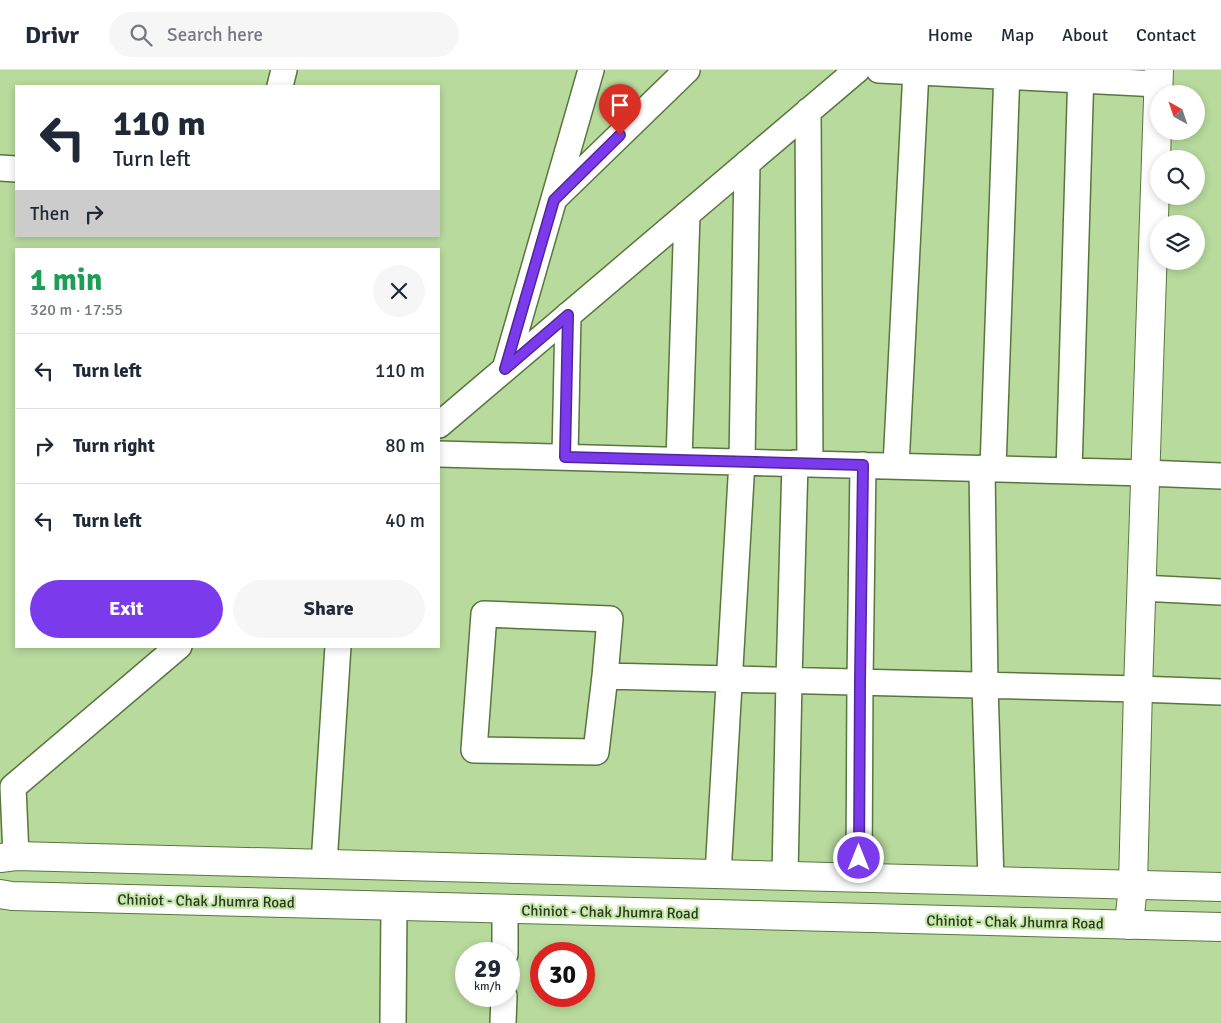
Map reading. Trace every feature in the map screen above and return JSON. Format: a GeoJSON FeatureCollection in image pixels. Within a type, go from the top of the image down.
{"type":"FeatureCollection","features":[{"type":"Feature","properties":{"kind":"main road"},"geometry":{"type":"LineString","coordinates":[[1129,925],[1133,885],[1141,588],[1159,77]]}},
{"type":"Feature","properties":{"kind":"main road"},"geometry":{"type":"LineString","coordinates":[[8,857],[1221,887]]}},
{"type":"Feature","properties":{"kind":"main road","name":"Chiniot - Chak Jhumra Road"},"geometry":{"type":"LineString","coordinates":[[0,894],[12,896],[1221,927]]}},
{"type":"Feature","properties":{"kind":"street"},"geometry":{"type":"LineString","coordinates":[[280,85],[284,70]]}},
{"type":"Feature","properties":{"kind":"street"},"geometry":{"type":"LineString","coordinates":[[505,369],[591,70]]}},
{"type":"Feature","properties":{"kind":"street"},"geometry":{"type":"LineString","coordinates":[[554,200],[687,70]]}},
{"type":"Feature","properties":{"kind":"street"},"geometry":{"type":"LineString","coordinates":[[440,424],[857,70]]}},
{"type":"Feature","properties":{"kind":"street"},"geometry":{"type":"LineString","coordinates":[[880,70],[1159,77]]}},
{"type":"Feature","properties":{"kind":"street"},"geometry":{"type":"LineString","coordinates":[[896,466],[916,71]]}},
{"type":"Feature","properties":{"kind":"street"},"geometry":{"type":"LineString","coordinates":[[991,881],[985,685],[987,468],[1007,73]]}},
{"type":"Feature","properties":{"kind":"street"},"geometry":{"type":"LineString","coordinates":[[1069,471],[1081,75]]}},
{"type":"Feature","properties":{"kind":"street"},"geometry":{"type":"LineString","coordinates":[[785,876],[789,680],[803,463],[808,112]]}},
{"type":"Feature","properties":{"kind":"street"},"geometry":{"type":"LineString","coordinates":[[718,874],[742,462],[747,163]]}},
{"type":"Feature","properties":{"kind":"street"},"geometry":{"type":"LineString","coordinates":[[0,168],[15,169]]}},
{"type":"Feature","properties":{"kind":"street"},"geometry":{"type":"LineString","coordinates":[[679,460],[687,214]]}},
{"type":"Feature","properties":{"kind":"street"},"geometry":{"type":"LineString","coordinates":[[565,457],[568,315]]}},
{"type":"Feature","properties":{"kind":"street"},"geometry":{"type":"LineString","coordinates":[[440,454],[1221,476]]}},
{"type":"Feature","properties":{"kind":"street"},"geometry":{"type":"LineString","coordinates":[[859,877],[863,465]]}},
{"type":"Feature","properties":{"kind":"street"},"geometry":{"type":"LineString","coordinates":[[1141,588],[1221,592]]}},
{"type":"Feature","properties":{"kind":"street"},"geometry":{"type":"LineString","coordinates":[[484,614],[610,619],[605,676],[596,752],[474,750],[484,614]]}},
{"type":"Feature","properties":{"kind":"street"},"geometry":{"type":"LineString","coordinates":[[8,857],[13,787],[177,648]]}},
{"type":"Feature","properties":{"kind":"street"},"geometry":{"type":"LineString","coordinates":[[324,864],[338,648]]}},
{"type":"Feature","properties":{"kind":"street"},"geometry":{"type":"LineString","coordinates":[[605,676],[1221,692]]}},
{"type":"Feature","properties":{"kind":"street"},"geometry":{"type":"LineString","coordinates":[[393,1023],[394,906]]}},
{"type":"Feature","properties":{"kind":"street"},"geometry":{"type":"LineString","coordinates":[[505,909],[505,942]]}},
{"type":"Feature","properties":{"kind":"street"},"geometry":{"type":"LineString","coordinates":[[504,1007],[504,1023]]}},
{"type":"Feature","properties":{"kind":"route"},"geometry":{"type":"LineString","coordinates":[[620,135],[554,200],[505,369],[568,315],[565,457],[863,465],[859,858]]}}]}
